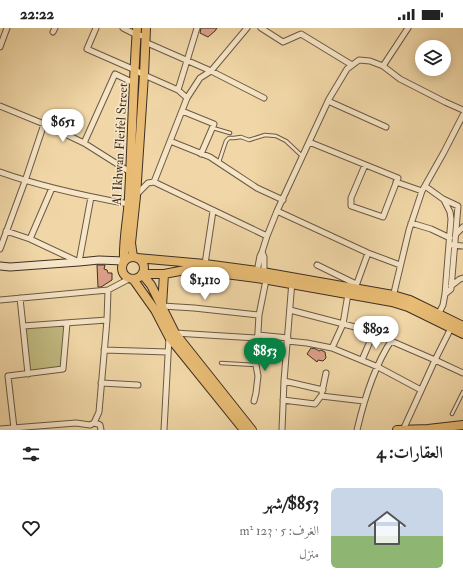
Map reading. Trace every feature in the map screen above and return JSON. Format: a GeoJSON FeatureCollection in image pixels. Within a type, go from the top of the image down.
{"type":"FeatureCollection","features":[{"type":"Feature","properties":{"kind":"main road","name":"Al Ikhwan Fleifel Street"},"geometry":{"type":"LineString","coordinates":[[124,261],[123,252],[129,204],[135,70],[142,34]]}},
{"type":"Feature","properties":{"kind":"main road","name":"Al Ikhwan Fleifel Street"},"geometry":{"type":"LineString","coordinates":[[135,257],[131,243],[136,196],[144,75],[142,34]]}},
{"type":"Feature","properties":{"kind":"main road"},"geometry":{"type":"LineString","coordinates":[[131,279],[137,279],[142,274],[144,268],[141,260],[135,257]]}},
{"type":"Feature","properties":{"kind":"main road"},"geometry":{"type":"LineString","coordinates":[[0,266],[10,267],[99,260],[124,261],[128,258],[135,257],[204,264],[292,281],[348,294],[410,300],[463,326]]}},
{"type":"Feature","properties":{"kind":"main road"},"geometry":{"type":"LineString","coordinates":[[124,261],[122,269],[125,276],[131,279],[159,308]]}},
{"type":"Feature","properties":{"kind":"main road"},"geometry":{"type":"LineString","coordinates":[[142,274],[164,274],[186,270],[261,276]]}},
{"type":"Feature","properties":{"kind":"main road"},"geometry":{"type":"LineString","coordinates":[[142,274],[151,285],[159,308],[172,335],[244,430]]}},
{"type":"Feature","properties":{"kind":"main road"},"geometry":{"type":"LineString","coordinates":[[159,308],[164,274]]}},
{"type":"Feature","properties":{"kind":"main road"},"geometry":{"type":"LineString","coordinates":[[292,281],[356,286],[393,299],[463,334]]}},
{"type":"Feature","properties":{"kind":"main road"},"geometry":{"type":"LineString","coordinates":[[172,335],[252,430]]}},
{"type":"Feature","properties":{"kind":"main road"},"geometry":{"type":"LineString","coordinates":[[398,430],[463,425]]}},
{"type":"Feature","properties":{"kind":"street"},"geometry":{"type":"LineString","coordinates":[[0,47],[7,28]]}},
{"type":"Feature","properties":{"kind":"street"},"geometry":{"type":"LineString","coordinates":[[96,28],[87,49],[178,90],[187,98]]}},
{"type":"Feature","properties":{"kind":"street"},"geometry":{"type":"LineString","coordinates":[[123,28],[142,34],[187,60],[264,98]]}},
{"type":"Feature","properties":{"kind":"street"},"geometry":{"type":"LineString","coordinates":[[178,90],[197,28]]}},
{"type":"Feature","properties":{"kind":"street"},"geometry":{"type":"LineString","coordinates":[[154,182],[187,98],[200,78],[211,71],[245,30],[238,28]]}},
{"type":"Feature","properties":{"kind":"street"},"geometry":{"type":"LineString","coordinates":[[260,28],[283,42],[301,34],[352,65]]}},
{"type":"Feature","properties":{"kind":"street"},"geometry":{"type":"LineString","coordinates":[[383,66],[408,28]]}},
{"type":"Feature","properties":{"kind":"street"},"geometry":{"type":"LineString","coordinates":[[254,401],[258,376],[256,365],[261,276],[264,257],[262,252],[277,211],[302,156],[328,101],[347,69],[359,60],[370,61],[383,66],[400,79],[463,110]]}},
{"type":"Feature","properties":{"kind":"street"},"geometry":{"type":"LineString","coordinates":[[84,143],[115,74],[134,83]]}},
{"type":"Feature","properties":{"kind":"street"},"geometry":{"type":"LineString","coordinates":[[328,101],[386,127]]}},
{"type":"Feature","properties":{"kind":"street"},"geometry":{"type":"LineString","coordinates":[[0,106],[44,124],[84,143],[130,172]]}},
{"type":"Feature","properties":{"kind":"street"},"geometry":{"type":"LineString","coordinates":[[182,111],[214,124],[202,154]]}},
{"type":"Feature","properties":{"kind":"street"},"geometry":{"type":"LineString","coordinates":[[393,299],[411,223],[422,191],[463,115]]}},
{"type":"Feature","properties":{"kind":"street"},"geometry":{"type":"LineString","coordinates":[[0,249],[44,124]]}},
{"type":"Feature","properties":{"kind":"street"},"geometry":{"type":"LineString","coordinates":[[170,141],[210,157],[257,188],[282,200]]}},
{"type":"Feature","properties":{"kind":"street"},"geometry":{"type":"LineString","coordinates":[[309,142],[398,178],[383,216],[351,206],[351,198],[365,165]]}},
{"type":"Feature","properties":{"kind":"street"},"geometry":{"type":"LineString","coordinates":[[0,172],[25,181],[52,188],[129,204]]}},
{"type":"Feature","properties":{"kind":"street"},"geometry":{"type":"LineString","coordinates":[[136,196],[141,189],[154,182],[267,236]]}},
{"type":"Feature","properties":{"kind":"street"},"geometry":{"type":"LineString","coordinates":[[396,182],[422,191]]}},
{"type":"Feature","properties":{"kind":"street"},"geometry":{"type":"LineString","coordinates":[[425,186],[444,199],[461,206],[456,235],[452,245],[443,305],[439,314]]}},
{"type":"Feature","properties":{"kind":"street"},"geometry":{"type":"LineString","coordinates":[[30,238],[52,188]]}},
{"type":"Feature","properties":{"kind":"street"},"geometry":{"type":"LineString","coordinates":[[6,231],[30,238],[79,262],[91,197]]}},
{"type":"Feature","properties":{"kind":"street"},"geometry":{"type":"LineString","coordinates":[[444,199],[450,212],[450,238],[452,245],[451,289],[445,294]]}},
{"type":"Feature","properties":{"kind":"street"},"geometry":{"type":"LineString","coordinates":[[204,264],[214,211]]}},
{"type":"Feature","properties":{"kind":"street"},"geometry":{"type":"LineString","coordinates":[[277,211],[368,253],[400,265]]}},
{"type":"Feature","properties":{"kind":"street"},"geometry":{"type":"LineString","coordinates":[[411,223],[431,229],[450,238]]}},
{"type":"Feature","properties":{"kind":"street"},"geometry":{"type":"LineString","coordinates":[[456,235],[463,227]]}},
{"type":"Feature","properties":{"kind":"street"},"geometry":{"type":"LineString","coordinates":[[452,245],[463,246]]}},
{"type":"Feature","properties":{"kind":"street"},"geometry":{"type":"LineString","coordinates":[[318,265],[356,286],[368,253]]}},
{"type":"Feature","properties":{"kind":"street"},"geometry":{"type":"LineString","coordinates":[[451,286],[463,278]]}},
{"type":"Feature","properties":{"kind":"street"},"geometry":{"type":"LineString","coordinates":[[0,300],[108,290],[131,279]]}},
{"type":"Feature","properties":{"kind":"street"},"geometry":{"type":"LineString","coordinates":[[282,430],[284,381],[292,281]]}},
{"type":"Feature","properties":{"kind":"street"},"geometry":{"type":"LineString","coordinates":[[91,426],[99,412],[107,320],[108,290]]}},
{"type":"Feature","properties":{"kind":"street"},"geometry":{"type":"LineString","coordinates":[[332,348],[342,324],[348,294]]}},
{"type":"Feature","properties":{"kind":"street"},"geometry":{"type":"LineString","coordinates":[[20,298],[28,374]]}},
{"type":"Feature","properties":{"kind":"street"},"geometry":{"type":"LineString","coordinates":[[159,308],[194,308],[259,315]]}},
{"type":"Feature","properties":{"kind":"street"},"geometry":{"type":"LineString","coordinates":[[290,310],[374,332],[463,373]]}},
{"type":"Feature","properties":{"kind":"street"},"geometry":{"type":"LineString","coordinates":[[23,326],[107,320]]}},
{"type":"Feature","properties":{"kind":"street"},"geometry":{"type":"LineString","coordinates":[[14,428],[8,376],[64,369],[67,323]]}},
{"type":"Feature","properties":{"kind":"street"},"geometry":{"type":"LineString","coordinates":[[404,430],[421,390],[451,328]]}},
{"type":"Feature","properties":{"kind":"street"},"geometry":{"type":"LineString","coordinates":[[362,360],[374,332]]}},
{"type":"Feature","properties":{"kind":"street"},"geometry":{"type":"LineString","coordinates":[[164,430],[168,352],[172,335],[288,339],[332,348],[378,366],[421,390]]}},
{"type":"Feature","properties":{"kind":"street"},"geometry":{"type":"LineString","coordinates":[[357,430],[364,401],[384,352],[391,341]]}},
{"type":"Feature","properties":{"kind":"street"},"geometry":{"type":"LineString","coordinates":[[104,350],[168,352]]}},
{"type":"Feature","properties":{"kind":"street"},"geometry":{"type":"LineString","coordinates":[[284,400],[315,404],[321,396],[326,373]]}},
{"type":"Feature","properties":{"kind":"street"},"geometry":{"type":"LineString","coordinates":[[284,381],[322,390]]}},
{"type":"Feature","properties":{"kind":"street"},"geometry":{"type":"LineString","coordinates":[[101,383],[138,385]]}},
{"type":"Feature","properties":{"kind":"street"},"geometry":{"type":"LineString","coordinates":[[321,396],[364,401]]}},
{"type":"Feature","properties":{"kind":"street"},"geometry":{"type":"LineString","coordinates":[[0,429],[32,428],[76,423],[91,426],[98,424],[103,430]]}},
{"type":"Feature","properties":{"kind":"lane"},"geometry":{"type":"LineString","coordinates":[[212,128],[230,133]]}},
{"type":"Feature","properties":{"kind":"lane"},"geometry":{"type":"LineString","coordinates":[[218,162],[226,141],[229,138],[241,137],[249,140],[265,135],[276,136],[286,141],[302,156]]}},
{"type":"Feature","properties":{"kind":"lane"},"geometry":{"type":"LineString","coordinates":[[221,364],[256,365]]}},
{"type":"Feature","properties":{"kind":"lane"},"geometry":{"type":"LineString","coordinates":[[452,414],[463,392]]}},
{"type":"Feature","properties":{"kind":"shaded area"},"geometry":{"type":"Polygon","coordinates":[[[64,325],[62,368],[29,372],[25,328],[64,325]]]}},
{"type":"Feature","properties":{"kind":"building"},"geometry":{"type":"Polygon","coordinates":[[[201,28],[217,28],[208,37],[200,33],[201,28]]]}},
{"type":"Feature","properties":{"kind":"building"},"geometry":{"type":"Polygon","coordinates":[[[97,265],[105,265],[104,269],[107,270],[108,273],[112,273],[112,280],[101,287],[98,287],[97,265]]]}},
{"type":"Feature","properties":{"kind":"building"},"geometry":{"type":"Polygon","coordinates":[[[311,348],[325,352],[326,358],[323,361],[318,360],[317,362],[307,354],[311,348]]]}}]}
